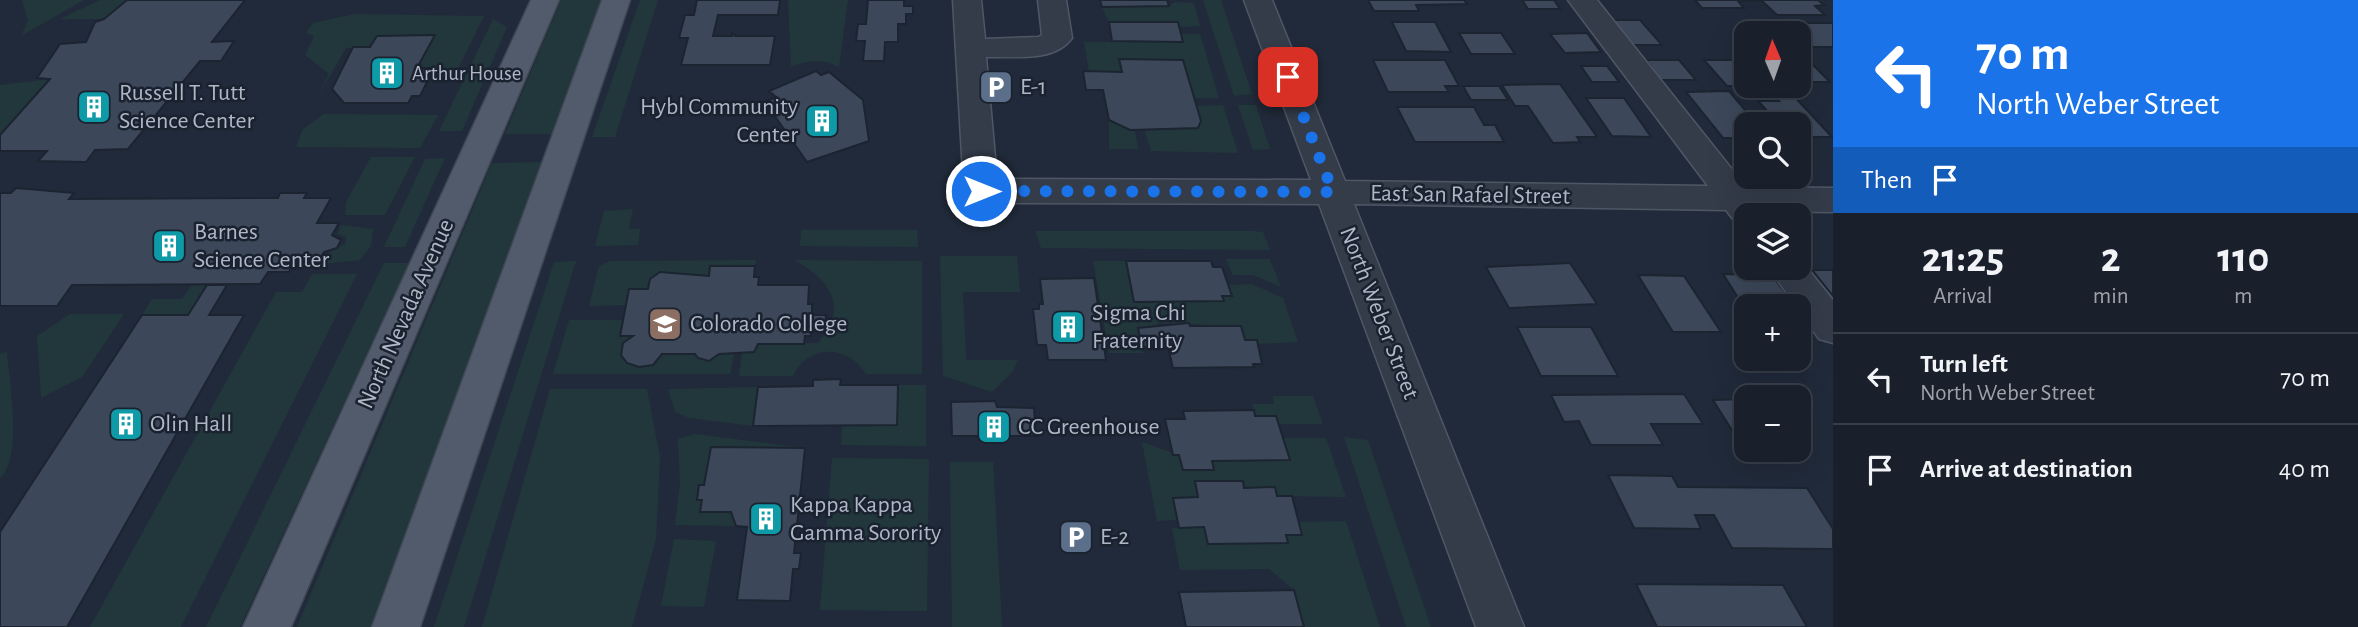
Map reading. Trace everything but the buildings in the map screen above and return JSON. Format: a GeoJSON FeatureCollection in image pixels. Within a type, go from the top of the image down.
{"type":"FeatureCollection","features":[{"type":"Feature","properties":{"kind":"main road","name":"North Nevada Avenue"},"geometry":{"type":"LineString","coordinates":[[267,627],[545,0]]}},
{"type":"Feature","properties":{"kind":"main road"},"geometry":{"type":"LineString","coordinates":[[396,627],[616,0]]}},
{"type":"Feature","properties":{"kind":"street"},"geometry":{"type":"LineString","coordinates":[[967,0],[970,48],[1045,46],[1057,37],[1052,0]]}},
{"type":"Feature","properties":{"kind":"street","name":"North Weber Street"},"geometry":{"type":"LineString","coordinates":[[1258,0],[1500,627]]}},
{"type":"Feature","properties":{"kind":"street"},"geometry":{"type":"LineString","coordinates":[[1582,0],[1740,203]]}},
{"type":"Feature","properties":{"kind":"street","name":"East San Rafael Street"},"geometry":{"type":"LineString","coordinates":[[970,48],[981,191],[1333,192],[1734,207]]}},
{"type":"Feature","properties":{"kind":"street","name":"East San Rafael Street"},"geometry":{"type":"LineString","coordinates":[[1794,203],[1833,200]]}},
{"type":"Feature","properties":{"kind":"street"},"geometry":{"type":"LineString","coordinates":[[1797,280],[1833,328]]}},
{"type":"Feature","properties":{"kind":"green space"},"geometry":{"type":"Polygon","coordinates":[[[22,0],[84,0],[21,36],[28,20],[22,0]]]}},
{"type":"Feature","properties":{"kind":"green space"},"geometry":{"type":"Polygon","coordinates":[[[100,0],[127,0],[104,19],[60,19],[100,0]]]}},
{"type":"Feature","properties":{"kind":"green space"},"geometry":{"type":"Polygon","coordinates":[[[561,0],[602,0],[553,134],[505,134],[561,0]]]}},
{"type":"Feature","properties":{"kind":"green space"},"geometry":{"type":"Polygon","coordinates":[[[640,0],[658,0],[615,137],[592,137],[640,0]]]}},
{"type":"Feature","properties":{"kind":"green space"},"geometry":{"type":"Polygon","coordinates":[[[788,0],[848,0],[839,67],[815,61],[791,67],[788,0]]]}},
{"type":"Feature","properties":{"kind":"green space"},"geometry":{"type":"Polygon","coordinates":[[[1203,0],[1221,0],[1252,94],[1234,96],[1203,0]]]}},
{"type":"Feature","properties":{"kind":"green space"},"geometry":{"type":"Polygon","coordinates":[[[1175,2],[1194,3],[1200,26],[1179,27],[1178,22],[1109,22],[1102,7],[1169,6],[1175,2]]]}},
{"type":"Feature","properties":{"kind":"green space"},"geometry":{"type":"Polygon","coordinates":[[[354,14],[484,16],[454,77],[429,78],[434,68],[417,68],[434,35],[377,36],[370,47],[346,48],[317,98],[329,74],[305,55],[314,36],[306,33],[313,23],[354,14]]]}},
{"type":"Feature","properties":{"kind":"green space"},"geometry":{"type":"Polygon","coordinates":[[[493,19],[507,27],[462,131],[439,131],[493,19]]]}},
{"type":"Feature","properties":{"kind":"green space"},"geometry":{"type":"Polygon","coordinates":[[[1181,34],[1200,34],[1219,98],[1194,98],[1183,60],[1120,59],[1122,72],[1089,71],[1084,42],[1183,42],[1181,34]]]}},
{"type":"Feature","properties":{"kind":"green space"},"geometry":{"type":"Polygon","coordinates":[[[50,79],[0,135],[0,85],[50,79]]]}},
{"type":"Feature","properties":{"kind":"green space"},"geometry":{"type":"Polygon","coordinates":[[[1223,105],[1238,153],[1151,151],[1144,129],[1197,128],[1201,121],[1197,106],[1223,105]]]}},
{"type":"Feature","properties":{"kind":"green space"},"geometry":{"type":"Polygon","coordinates":[[[1238,105],[1256,105],[1270,149],[1253,150],[1238,105]]]}},
{"type":"Feature","properties":{"kind":"green space"},"geometry":{"type":"Polygon","coordinates":[[[324,114],[438,115],[420,148],[296,147],[303,129],[324,114]]]}},
{"type":"Feature","properties":{"kind":"green space"},"geometry":{"type":"Polygon","coordinates":[[[1109,120],[1135,132],[1138,149],[1109,149],[1109,120]]]}},
{"type":"Feature","properties":{"kind":"green space"},"geometry":{"type":"Polygon","coordinates":[[[371,157],[415,157],[385,215],[345,215],[346,202],[371,157]]]}},
{"type":"Feature","properties":{"kind":"green space"},"geometry":{"type":"Polygon","coordinates":[[[445,158],[405,247],[384,247],[425,159],[445,158]]]}},
{"type":"Feature","properties":{"kind":"green space"},"geometry":{"type":"Polygon","coordinates":[[[542,162],[371,627],[297,627],[492,163],[542,162]]]}},
{"type":"Feature","properties":{"kind":"green space"},"geometry":{"type":"Polygon","coordinates":[[[633,209],[629,229],[640,229],[638,245],[595,246],[604,211],[633,209]]]}},
{"type":"Feature","properties":{"kind":"green space"},"geometry":{"type":"Polygon","coordinates":[[[341,225],[373,229],[371,246],[360,260],[322,264],[326,254],[345,244],[346,237],[337,234],[341,225]]]}},
{"type":"Feature","properties":{"kind":"green space"},"geometry":{"type":"Polygon","coordinates":[[[801,230],[917,230],[918,247],[800,246],[801,230]]]}},
{"type":"Feature","properties":{"kind":"green space"},"geometry":{"type":"Polygon","coordinates":[[[1035,231],[1253,231],[1263,232],[1270,250],[1041,248],[1035,231]]]}},
{"type":"Feature","properties":{"kind":"green space"},"geometry":{"type":"Polygon","coordinates":[[[940,256],[1017,256],[1020,292],[963,292],[966,360],[1018,360],[1013,371],[992,392],[943,376],[940,256]]]}},
{"type":"Feature","properties":{"kind":"green space"},"geometry":{"type":"Polygon","coordinates":[[[1226,259],[1270,259],[1281,287],[1253,275],[1233,275],[1226,259]]]}},
{"type":"Feature","properties":{"kind":"green space"},"geometry":{"type":"Polygon","coordinates":[[[756,260],[755,266],[711,266],[709,276],[660,272],[650,279],[648,289],[630,289],[626,305],[589,306],[599,266],[610,261],[756,260]]]}},
{"type":"Feature","properties":{"kind":"green space"},"geometry":{"type":"Polygon","coordinates":[[[794,260],[922,261],[922,374],[866,374],[850,357],[829,352],[808,358],[793,376],[739,376],[742,352],[754,352],[758,344],[818,343],[833,318],[832,296],[826,286],[818,276],[794,260]]]}},
{"type":"Feature","properties":{"kind":"green space"},"geometry":{"type":"Polygon","coordinates":[[[576,261],[464,627],[434,627],[554,262],[576,261]]]}},
{"type":"Feature","properties":{"kind":"green space"},"geometry":{"type":"Polygon","coordinates":[[[1093,261],[1126,261],[1134,302],[1223,301],[1222,296],[1232,295],[1229,285],[1252,284],[1283,298],[1298,342],[1258,344],[1257,340],[1245,340],[1241,326],[1158,323],[1157,327],[1138,328],[1143,353],[1109,353],[1093,261]]]}},
{"type":"Feature","properties":{"kind":"green space"},"geometry":{"type":"Polygon","coordinates":[[[384,263],[409,263],[240,627],[206,627],[384,263]]]}},
{"type":"Feature","properties":{"kind":"green space"},"geometry":{"type":"Polygon","coordinates":[[[312,274],[357,274],[181,627],[90,627],[276,292],[302,292],[312,274]]]}},
{"type":"Feature","properties":{"kind":"green space"},"geometry":{"type":"Polygon","coordinates":[[[192,285],[207,285],[188,315],[142,315],[152,299],[182,299],[192,285]]]}},
{"type":"Feature","properties":{"kind":"green space"},"geometry":{"type":"Polygon","coordinates":[[[70,314],[124,314],[82,377],[41,398],[37,336],[70,314]]]}},
{"type":"Feature","properties":{"kind":"green space"},"geometry":{"type":"Polygon","coordinates":[[[569,320],[623,320],[633,336],[623,343],[621,355],[636,366],[647,365],[662,354],[695,354],[698,358],[709,361],[719,354],[734,353],[730,374],[553,374],[569,320]]]}},
{"type":"Feature","properties":{"kind":"green space"},"geometry":{"type":"Polygon","coordinates":[[[7,352],[13,437],[7,468],[0,478],[0,354],[7,352]]]}},
{"type":"Feature","properties":{"kind":"green space"},"geometry":{"type":"Polygon","coordinates":[[[898,385],[926,385],[926,446],[841,445],[842,425],[897,425],[898,385]]]}},
{"type":"Feature","properties":{"kind":"green space"},"geometry":{"type":"Polygon","coordinates":[[[758,387],[753,426],[689,418],[675,412],[668,389],[758,387]]]}},
{"type":"Feature","properties":{"kind":"green space"},"geometry":{"type":"Polygon","coordinates":[[[550,389],[647,389],[660,457],[656,539],[632,627],[482,627],[550,389]]]}},
{"type":"Feature","properties":{"kind":"green space"},"geometry":{"type":"Polygon","coordinates":[[[1273,396],[1313,396],[1323,424],[1278,424],[1276,416],[1255,416],[1252,404],[1274,404],[1273,396]]]}},
{"type":"Feature","properties":{"kind":"green space"},"geometry":{"type":"Polygon","coordinates":[[[695,434],[805,448],[711,448],[704,485],[699,485],[697,499],[702,500],[700,512],[731,512],[736,526],[675,525],[680,484],[678,439],[695,434]]]}},
{"type":"Feature","properties":{"kind":"green space"},"geometry":{"type":"Polygon","coordinates":[[[1344,437],[1368,440],[1431,627],[1406,627],[1344,437]]]}},
{"type":"Feature","properties":{"kind":"green space"},"geometry":{"type":"Polygon","coordinates":[[[1283,438],[1326,438],[1346,497],[1277,496],[1274,487],[1244,488],[1242,481],[1198,497],[1173,498],[1177,520],[1157,521],[1142,442],[1179,455],[1183,470],[1213,470],[1212,461],[1289,460],[1283,438]]]}},
{"type":"Feature","properties":{"kind":"green space"},"geometry":{"type":"Polygon","coordinates":[[[832,458],[929,459],[927,611],[820,610],[832,458]]]}},
{"type":"Feature","properties":{"kind":"green space"},"geometry":{"type":"Polygon","coordinates":[[[950,462],[993,462],[1002,627],[952,627],[950,462]]]}},
{"type":"Feature","properties":{"kind":"green space"},"geometry":{"type":"Polygon","coordinates":[[[1346,521],[1380,627],[1304,627],[1294,590],[1269,569],[1180,570],[1172,528],[1204,527],[1209,544],[1287,543],[1286,535],[1302,534],[1299,522],[1346,521]]]}},
{"type":"Feature","properties":{"kind":"green space"},"geometry":{"type":"Polygon","coordinates":[[[674,539],[716,541],[704,607],[661,606],[674,539]]]}},
{"type":"Feature","properties":{"kind":"place","name":"Arthur House"},"geometry":{"type":"Point","coordinates":[387,73]}},
{"type":"Feature","properties":{"kind":"place","name":"E-1"},"geometry":{"type":"Point","coordinates":[996,87]}},
{"type":"Feature","properties":{"kind":"place","name":"Russell T. Tutt Science Center"},"geometry":{"type":"Point","coordinates":[94,107]}},
{"type":"Feature","properties":{"kind":"place","name":"Hybl Community Center"},"geometry":{"type":"Point","coordinates":[822,121]}},
{"type":"Feature","properties":{"kind":"place","name":"Barnes Science Center"},"geometry":{"type":"Point","coordinates":[169,246]}},
{"type":"Feature","properties":{"kind":"place","name":"Colorado College"},"geometry":{"type":"Point","coordinates":[665,324]}},
{"type":"Feature","properties":{"kind":"place","name":"Sigma Chi Fraternity"},"geometry":{"type":"Point","coordinates":[1068,327]}},
{"type":"Feature","properties":{"kind":"place","name":"Olin Hall"},"geometry":{"type":"Point","coordinates":[126,424]}},
{"type":"Feature","properties":{"kind":"place","name":"CC Greenhouse"},"geometry":{"type":"Point","coordinates":[994,427]}},
{"type":"Feature","properties":{"kind":"place","name":"Kappa Kappa Gamma Sorority"},"geometry":{"type":"Point","coordinates":[766,519]}},
{"type":"Feature","properties":{"kind":"place","name":"E-2"},"geometry":{"type":"Point","coordinates":[1076,537]}},
{"type":"Feature","properties":{"kind":"route"},"geometry":{"type":"LineString","coordinates":[[981,191],[1333,192],[1288,77]]}}]}
